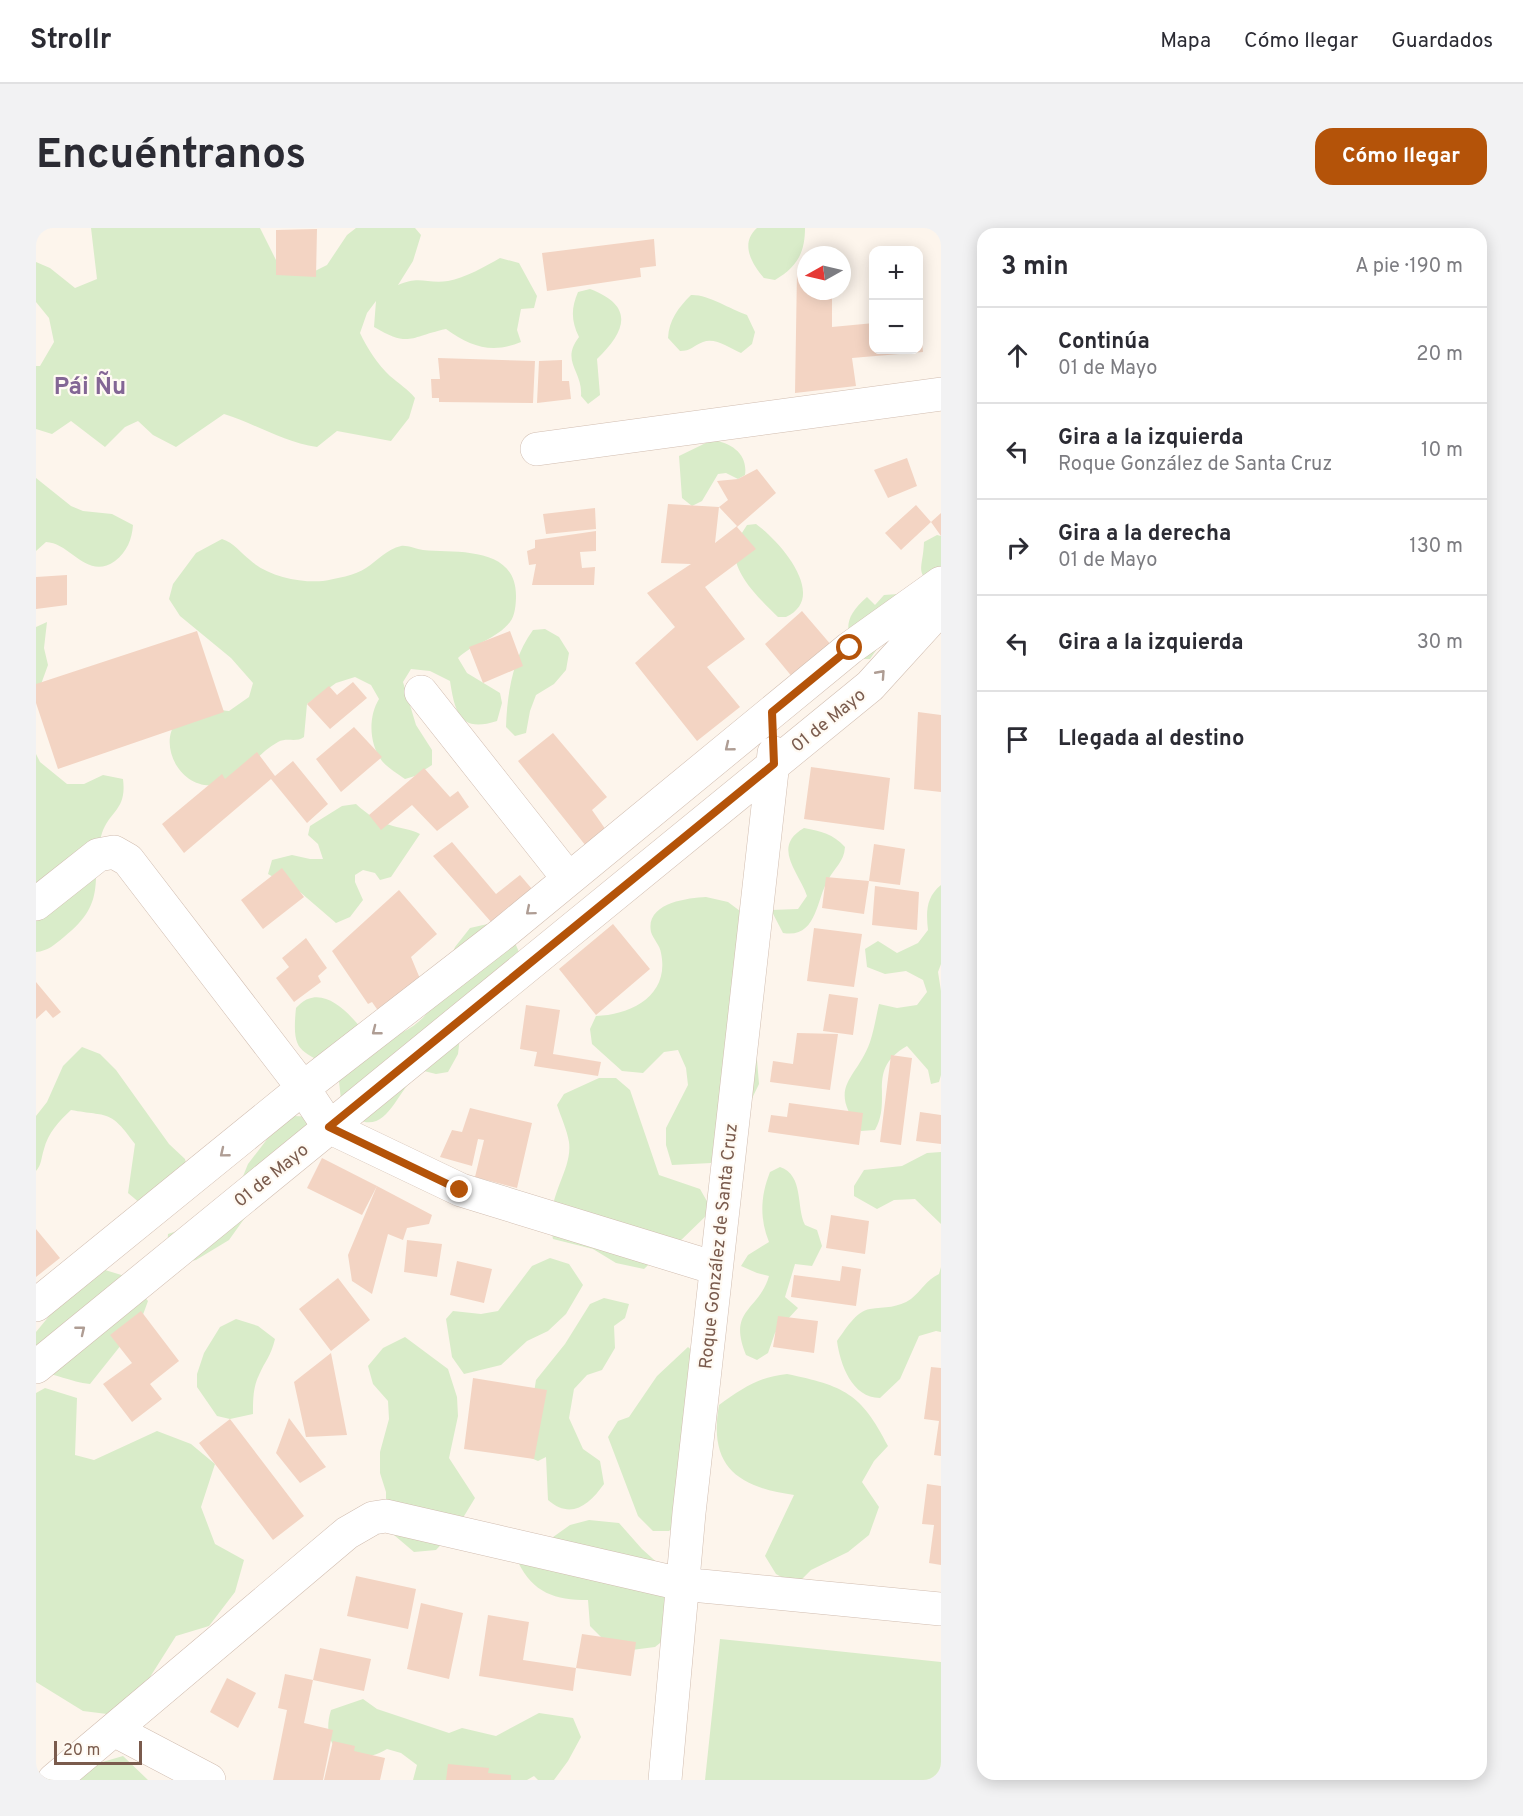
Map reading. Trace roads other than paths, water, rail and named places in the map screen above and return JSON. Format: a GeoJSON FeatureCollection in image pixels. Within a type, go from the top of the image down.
{"type":"FeatureCollection","features":[{"type":"Feature","properties":{"kind":"street"},"geometry":{"type":"LineString","coordinates":[[537,449],[941,394]]}},
{"type":"Feature","properties":{"kind":"street"},"geometry":{"type":"LineString","coordinates":[[36,1305],[303,1088],[502,934],[850,648],[941,583]]}},
{"type":"Feature","properties":{"kind":"street","name":"01 de Mayo"},"geometry":{"type":"LineString","coordinates":[[36,1368],[870,686],[941,608]]}},
{"type":"Feature","properties":{"kind":"street"},"geometry":{"type":"LineString","coordinates":[[421,692],[568,878]]}},
{"type":"Feature","properties":{"kind":"street","name":"Roque González de Santa Cruz"},"geometry":{"type":"LineString","coordinates":[[665,1780],[681,1584],[715,1268],[774,764],[772,712]]}},
{"type":"Feature","properties":{"kind":"street"},"geometry":{"type":"LineString","coordinates":[[36,904],[99,855],[114,852],[128,860],[303,1088],[329,1127],[460,1190],[715,1268]]}},
{"type":"Feature","properties":{"kind":"street"},"geometry":{"type":"LineString","coordinates":[[54,1780],[347,1533],[373,1518],[386,1516],[681,1584],[941,1610]]}},
{"type":"Feature","properties":{"kind":"street"},"geometry":{"type":"LineString","coordinates":[[114,1730],[209,1780]]}},
{"type":"Feature","properties":{"kind":"district","name":"Pa´i Ñu"},"geometry":{"type":"Point","coordinates":[90,386]}}]}
